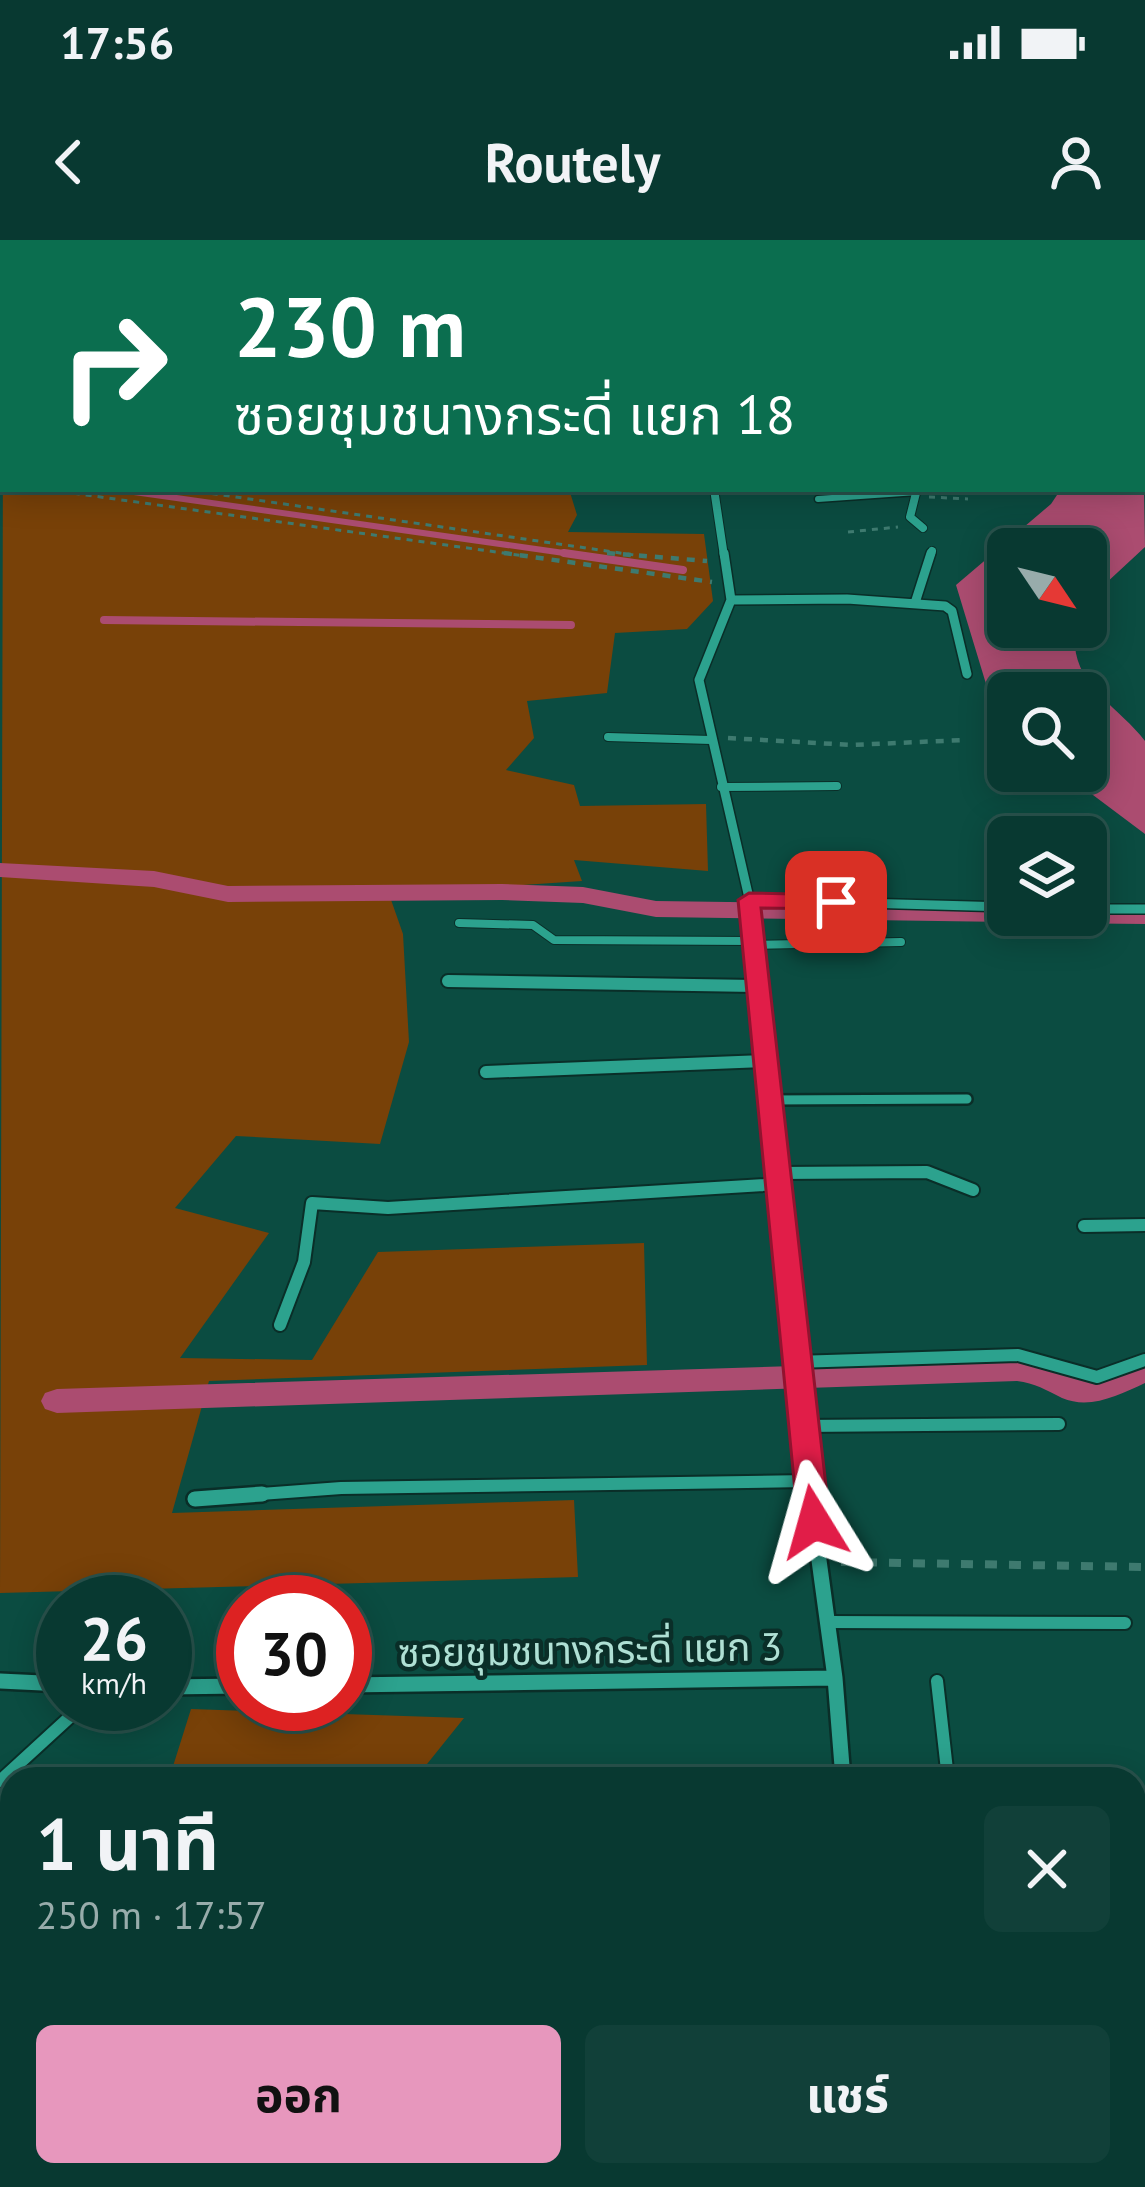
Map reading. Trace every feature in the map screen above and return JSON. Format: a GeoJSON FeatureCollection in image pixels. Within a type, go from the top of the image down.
{"type":"FeatureCollection","features":[{"type":"Feature","properties":{"kind":"street"},"geometry":{"type":"LineString","coordinates":[[715,492],[731,600],[699,680],[750,905],[801,1426],[835,1678],[842,1767]]}},
{"type":"Feature","properties":{"kind":"street"},"geometry":{"type":"LineString","coordinates":[[916,493],[910,517],[923,527]]}},
{"type":"Feature","properties":{"kind":"street"},"geometry":{"type":"LineString","coordinates":[[915,603],[932,551]]}},
{"type":"Feature","properties":{"kind":"street"},"geometry":{"type":"LineString","coordinates":[[731,600],[915,603],[951,608],[967,674]]}},
{"type":"Feature","properties":{"kind":"street"},"geometry":{"type":"LineString","coordinates":[[750,905],[987,907]]}},
{"type":"Feature","properties":{"kind":"street"},"geometry":{"type":"LineString","coordinates":[[1107,909],[1145,909]]}},
{"type":"Feature","properties":{"kind":"street"},"geometry":{"type":"LineString","coordinates":[[448,981],[755,986]]}},
{"type":"Feature","properties":{"kind":"street"},"geometry":{"type":"LineString","coordinates":[[486,1072],[764,1061]]}},
{"type":"Feature","properties":{"kind":"street"},"geometry":{"type":"LineString","coordinates":[[280,1325],[304,1262],[312,1203],[388,1208],[927,1172],[973,1190]]}},
{"type":"Feature","properties":{"kind":"street"},"geometry":{"type":"LineString","coordinates":[[1084,1226],[1145,1226]]}},
{"type":"Feature","properties":{"kind":"street"},"geometry":{"type":"LineString","coordinates":[[795,1364],[1018,1355],[1097,1377],[1145,1360]]}},
{"type":"Feature","properties":{"kind":"street"},"geometry":{"type":"LineString","coordinates":[[801,1426],[1059,1424]]}},
{"type":"Feature","properties":{"kind":"street"},"geometry":{"type":"LineString","coordinates":[[195,1498],[341,1488],[808,1481]]}},
{"type":"Feature","properties":{"kind":"street","name":"ซอยชุมชนางกระดี่ แยก 3"},"geometry":{"type":"LineString","coordinates":[[372,1685],[835,1678]]}},
{"type":"Feature","properties":{"kind":"street"},"geometry":{"type":"LineString","coordinates":[[0,1681],[36,1683]]}},
{"type":"Feature","properties":{"kind":"lane"},"geometry":{"type":"LineString","coordinates":[[818,499],[916,493]]}},
{"type":"Feature","properties":{"kind":"lane"},"geometry":{"type":"LineString","coordinates":[[608,737],[711,738]]}},
{"type":"Feature","properties":{"kind":"lane"},"geometry":{"type":"LineString","coordinates":[[721,787],[837,786]]}},
{"type":"Feature","properties":{"kind":"lane"},"geometry":{"type":"LineString","coordinates":[[459,923],[533,926],[554,940],[901,942]]}},
{"type":"Feature","properties":{"kind":"lane"},"geometry":{"type":"LineString","coordinates":[[769,1100],[967,1099]]}},
{"type":"Feature","properties":{"kind":"lane"},"geometry":{"type":"LineString","coordinates":[[828,1622],[1125,1623]]}},
{"type":"Feature","properties":{"kind":"lane"},"geometry":{"type":"LineString","coordinates":[[937,1681],[947,1767]]}},
{"type":"Feature","properties":{"kind":"lane"},"geometry":{"type":"LineString","coordinates":[[15,1767],[55,1731]]}},
{"type":"Feature","properties":{"kind":"path"},"geometry":{"type":"LineString","coordinates":[[64,492],[732,585]]}},
{"type":"Feature","properties":{"kind":"path"},"geometry":{"type":"LineString","coordinates":[[201,492],[613,554],[728,561]]}},
{"type":"Feature","properties":{"kind":"path"},"geometry":{"type":"LineString","coordinates":[[916,493],[968,500]]}},
{"type":"Feature","properties":{"kind":"path"},"geometry":{"type":"LineString","coordinates":[[848,532],[923,527]]}},
{"type":"Feature","properties":{"kind":"path"},"geometry":{"type":"LineString","coordinates":[[711,738],[852,746],[964,740]]}},
{"type":"Feature","properties":{"kind":"path"},"geometry":{"type":"LineString","coordinates":[[820,1562],[1145,1567]]}},
{"type":"Feature","properties":{"kind":"shaded area"},"geometry":{"type":"Polygon","coordinates":[[[3,492],[570,492],[577,515],[568,532],[704,534],[713,601],[687,629],[615,633],[607,693],[527,701],[534,738],[506,770],[574,785],[580,806],[706,804],[708,871],[574,860],[582,881],[389,894],[403,934],[409,1042],[380,1144],[236,1136],[175,1208],[269,1233],[180,1358],[312,1360],[378,1252],[644,1243],[647,1365],[209,1381],[172,1513],[574,1500],[578,1577],[372,1583],[372,1575],[216,1575],[216,1587],[192,1588],[192,1575],[36,1575],[36,1592],[0,1593],[3,492]]]}},
{"type":"Feature","properties":{"kind":"shaded area"},"geometry":{"type":"Polygon","coordinates":[[[1059,492],[1144,492],[1145,547],[1107,582],[1107,528],[1023,528],[1059,492]]]}},
{"type":"Feature","properties":{"kind":"shaded area"},"geometry":{"type":"Polygon","coordinates":[[[987,559],[987,648],[1076,648],[1083,672],[987,672],[987,687],[956,585],[987,559]]]}},
{"type":"Feature","properties":{"kind":"shaded area"},"geometry":{"type":"Polygon","coordinates":[[[1107,700],[1145,741],[1145,834],[1089,792],[1107,792],[1107,700]]]}},
{"type":"Feature","properties":{"kind":"shaded area"},"geometry":{"type":"Polygon","coordinates":[[[192,1709],[216,1710],[216,1731],[372,1731],[372,1715],[464,1718],[425,1767],[173,1767],[184,1731],[192,1731],[192,1709]]]}},
{"type":"Feature","properties":{"kind":"waterway"},"geometry":{"type":"LineString","coordinates":[[134,492],[585,556]]}},
{"type":"Feature","properties":{"kind":"waterway"},"geometry":{"type":"LineString","coordinates":[[564,553],[585,556]]}},
{"type":"Feature","properties":{"kind":"waterway"},"geometry":{"type":"LineString","coordinates":[[585,556],[683,570]]}},
{"type":"Feature","properties":{"kind":"waterway"},"geometry":{"type":"LineString","coordinates":[[104,620],[571,625]]}},
{"type":"Feature","properties":{"kind":"waterway"},"geometry":{"type":"LineString","coordinates":[[0,870],[154,879],[228,894],[502,892],[583,895],[656,909],[987,914]]}},
{"type":"Feature","properties":{"kind":"waterway"},"geometry":{"type":"LineString","coordinates":[[1107,916],[1145,916]]}},
{"type":"Feature","properties":{"kind":"waterway"},"geometry":{"type":"LineString","coordinates":[[57,1401],[1017,1370],[1040,1372],[1076,1391],[1103,1389],[1145,1370]]}},
{"type":"Feature","properties":{"kind":"route"},"geometry":{"type":"LineString","coordinates":[[814,1522],[749,900],[836,902]]}}]}
